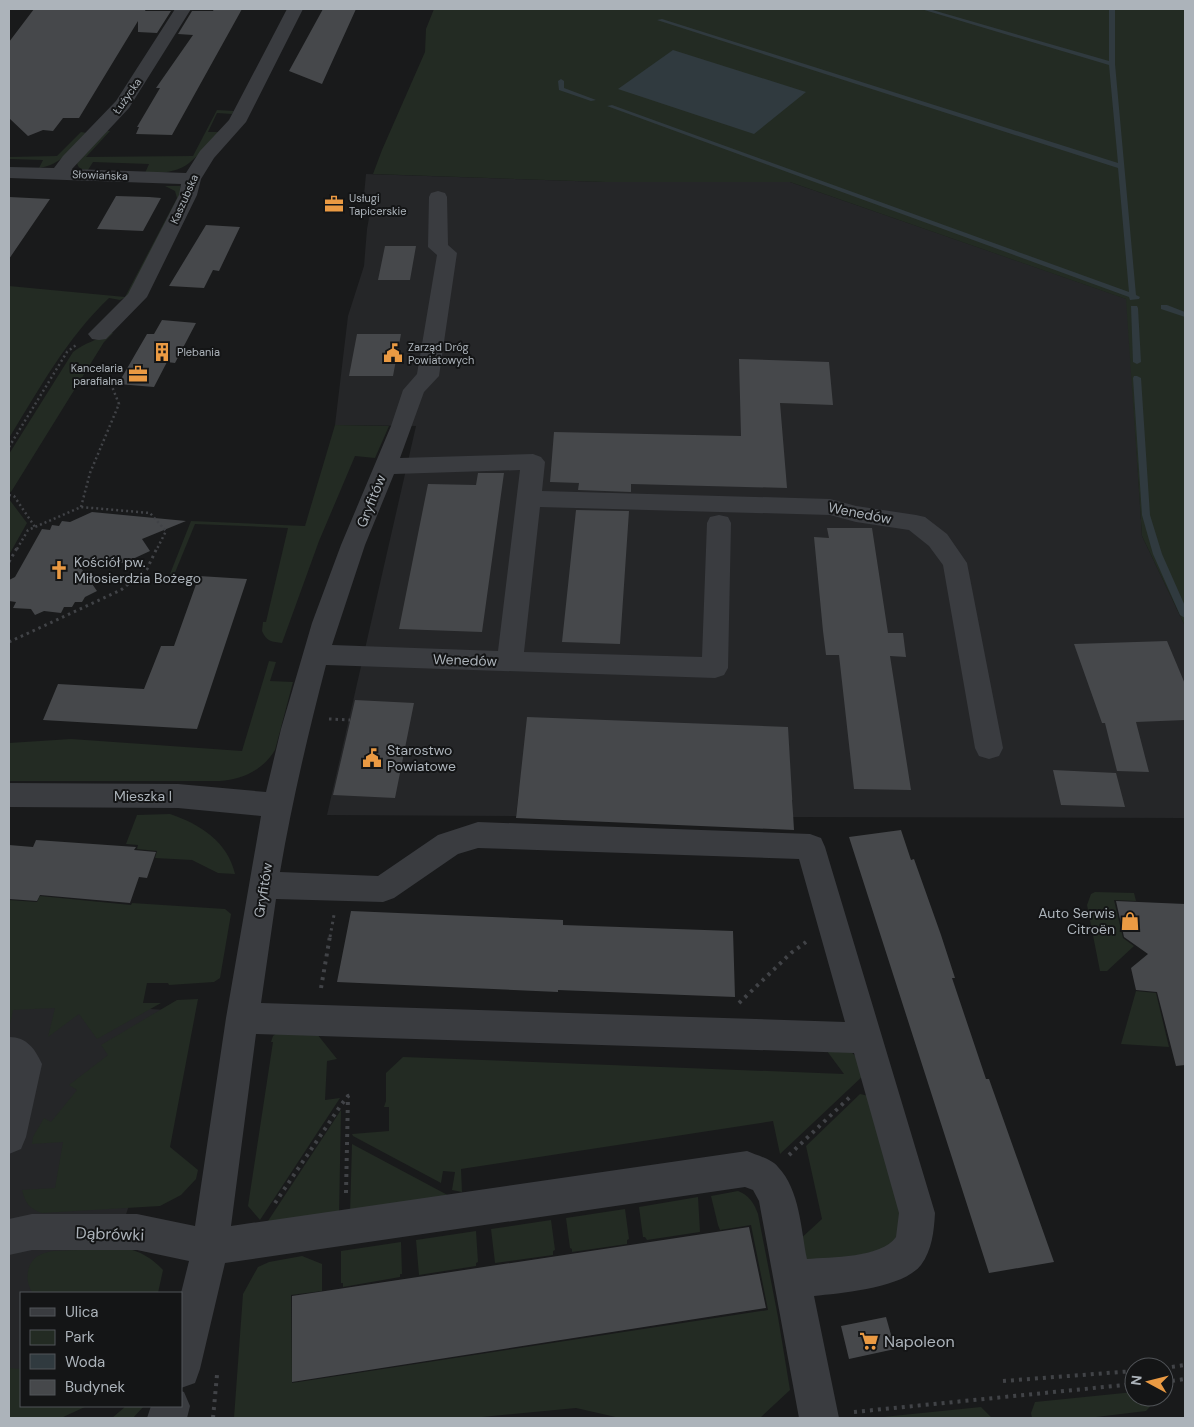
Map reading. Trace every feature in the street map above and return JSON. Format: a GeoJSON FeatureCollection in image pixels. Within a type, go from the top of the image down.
{"type":"FeatureCollection","features":[{"type":"Feature","properties":{"kind":"street","name":"Łużycka"},"geometry":{"type":"LineString","coordinates":[[59,174],[69,160],[123,104],[183,9]]}},
{"type":"Feature","properties":{"kind":"street","name":"Kaszubska"},"geometry":{"type":"LineString","coordinates":[[99,334],[138,297],[188,195],[192,179],[206,155],[236,122],[294,9]]}},
{"type":"Feature","properties":{"kind":"street","name":"Słowiańska"},"geometry":{"type":"LineString","coordinates":[[9,172],[192,179]]}},
{"type":"Feature","properties":{"kind":"street","name":"Gryfitów"},"geometry":{"type":"LineString","coordinates":[[182,1365],[210,1247],[242,1018],[277,805],[295,729],[316,655],[353,545],[402,426],[414,390],[428,376],[428,314],[447,253],[438,247],[438,196]]}},
{"type":"Feature","properties":{"kind":"street","name":"Wenedów"},"geometry":{"type":"LineString","coordinates":[[316,655],[510,662],[533,462],[385,466]]}},
{"type":"Feature","properties":{"kind":"street","name":"Wenedów"},"geometry":{"type":"LineString","coordinates":[[529,499],[830,506],[856,514],[916,523],[938,540],[955,563],[989,748]]}},
{"type":"Feature","properties":{"kind":"street"},"geometry":{"type":"LineString","coordinates":[[510,662],[715,668],[719,523]]}},
{"type":"Feature","properties":{"kind":"street","name":"Mieszka I"},"geometry":{"type":"LineString","coordinates":[[9,795],[178,796],[277,805]]}},
{"type":"Feature","properties":{"kind":"street"},"geometry":{"type":"LineString","coordinates":[[264,885],[383,889],[449,844],[478,835],[810,847],[917,1213],[915,1237],[905,1256],[893,1265],[878,1269],[792,1279]]}},
{"type":"Feature","properties":{"kind":"street"},"geometry":{"type":"LineString","coordinates":[[242,1018],[866,1038]]}},
{"type":"Feature","properties":{"kind":"street"},"geometry":{"type":"LineString","coordinates":[[9,1053],[16,1053],[24,1064],[9,1137]]}},
{"type":"Feature","properties":{"kind":"street"},"geometry":{"type":"LineString","coordinates":[[210,1247],[747,1169],[765,1178],[776,1195],[819,1417]]}},
{"type":"Feature","properties":{"kind":"street","name":"Dąbrówki"},"geometry":{"type":"LineString","coordinates":[[9,1237],[32,1232],[137,1232],[210,1247]]}},
{"type":"Feature","properties":{"kind":"path"},"geometry":{"type":"LineString","coordinates":[[9,447],[67,352],[78,344],[99,334]]}},
{"type":"Feature","properties":{"kind":"path"},"geometry":{"type":"LineString","coordinates":[[81,507],[90,473],[119,404],[111,384],[104,382]]}},
{"type":"Feature","properties":{"kind":"path"},"geometry":{"type":"LineString","coordinates":[[9,495],[14,496],[35,527]]}},
{"type":"Feature","properties":{"kind":"path"},"geometry":{"type":"LineString","coordinates":[[9,562],[28,530],[81,507],[150,513],[166,531],[147,569],[121,590],[9,642]]}},
{"type":"Feature","properties":{"kind":"path"},"geometry":{"type":"LineString","coordinates":[[326,719],[350,720]]}},
{"type":"Feature","properties":{"kind":"path"},"geometry":{"type":"LineString","coordinates":[[316,1020],[339,888]]}},
{"type":"Feature","properties":{"kind":"path"},"geometry":{"type":"LineString","coordinates":[[705,1034],[792,953],[814,935],[832,926]]}},
{"type":"Feature","properties":{"kind":"path"},"geometry":{"type":"LineString","coordinates":[[765,1178],[875,1073]]}},
{"type":"Feature","properties":{"kind":"path"},"geometry":{"type":"LineString","coordinates":[[250,1241],[350,1095],[344,1227]]}},
{"type":"Feature","properties":{"kind":"path"},"geometry":{"type":"LineString","coordinates":[[1003,1381],[1124,1372]]}},
{"type":"Feature","properties":{"kind":"path"},"geometry":{"type":"LineString","coordinates":[[819,1417],[1124,1385]]}},
{"type":"Feature","properties":{"kind":"shaded area"},"geometry":{"type":"Polygon","coordinates":[[[366,174],[605,182],[790,182],[1127,299],[1142,536],[1185,626],[1185,818],[793,817],[793,800],[519,790],[516,816],[327,815],[416,426],[335,425],[348,316],[364,266],[367,229],[373,196],[364,195],[366,174]]]}},
{"type":"Feature","properties":{"kind":"shaded area"},"geometry":{"type":"Polygon","coordinates":[[[39,1001],[193,1012],[100,1292],[20,1292],[20,1386],[9,1385],[9,1008],[39,1001]]]}},
{"type":"Feature","properties":{"kind":"green space"},"geometry":{"type":"Polygon","coordinates":[[[434,9],[1185,9],[1185,626],[1142,536],[1126,299],[790,182],[605,182],[373,174],[425,52],[426,29],[434,9]]]}},
{"type":"Feature","properties":{"kind":"green space"},"geometry":{"type":"Polygon","coordinates":[[[217,110],[234,111],[232,114],[217,113],[208,132],[220,132],[195,158],[181,168],[160,173],[145,173],[149,164],[93,162],[88,170],[84,170],[77,163],[105,131],[110,131],[86,157],[193,156],[217,110]]]}},
{"type":"Feature","properties":{"kind":"green space"},"geometry":{"type":"Polygon","coordinates":[[[81,132],[87,133],[60,160],[47,166],[39,168],[43,160],[9,159],[9,157],[57,156],[81,132]]]}},
{"type":"Feature","properties":{"kind":"green space"},"geometry":{"type":"Polygon","coordinates":[[[165,186],[180,186],[181,192],[131,295],[120,300],[109,298],[80,330],[54,365],[9,438],[9,286],[125,297],[177,198],[175,191],[165,186]]]}},
{"type":"Feature","properties":{"kind":"green space"},"geometry":{"type":"Polygon","coordinates":[[[110,332],[113,333],[104,342],[11,492],[9,491],[9,454],[73,352],[110,332]]]}},
{"type":"Feature","properties":{"kind":"green space"},"geometry":{"type":"Polygon","coordinates":[[[335,425],[389,426],[375,458],[355,456],[319,541],[282,643],[272,641],[267,639],[262,631],[263,622],[266,622],[288,528],[195,524],[174,575],[170,574],[191,521],[305,526],[335,425]]]}},
{"type":"Feature","properties":{"kind":"green space"},"geometry":{"type":"Polygon","coordinates":[[[9,499],[27,523],[9,555],[9,499]]]}},
{"type":"Feature","properties":{"kind":"green space"},"geometry":{"type":"Polygon","coordinates":[[[269,661],[276,662],[270,681],[293,682],[275,750],[265,763],[244,776],[220,781],[9,781],[9,743],[71,739],[242,751],[269,661]]]}},
{"type":"Feature","properties":{"kind":"green space"},"geometry":{"type":"Polygon","coordinates":[[[170,814],[192,823],[211,836],[226,853],[235,874],[218,873],[192,860],[155,858],[157,851],[137,849],[138,845],[126,844],[137,815],[170,814]]]}},
{"type":"Feature","properties":{"kind":"green space"},"geometry":{"type":"Polygon","coordinates":[[[1095,892],[1134,893],[1136,901],[1114,900],[1123,938],[1134,946],[1107,971],[1100,971],[1087,905],[1091,894],[1095,892]]]}},
{"type":"Feature","properties":{"kind":"green space"},"geometry":{"type":"Polygon","coordinates":[[[40,896],[131,905],[132,903],[225,909],[231,914],[220,978],[214,982],[169,985],[168,983],[147,983],[143,1003],[161,1003],[97,1039],[79,1014],[48,1037],[55,1008],[13,1010],[9,1028],[9,900],[37,902],[40,896]]]}},
{"type":"Feature","properties":{"kind":"green space"},"geometry":{"type":"Polygon","coordinates":[[[1136,991],[1156,993],[1169,1047],[1121,1044],[1136,991]]]}},
{"type":"Feature","properties":{"kind":"green space"},"geometry":{"type":"Polygon","coordinates":[[[198,999],[170,1147],[198,1170],[196,1179],[181,1195],[160,1206],[42,1213],[34,1210],[26,1202],[22,1190],[55,1188],[63,1142],[32,1144],[33,1137],[44,1118],[51,1122],[77,1090],[69,1085],[108,1055],[101,1045],[177,1000],[198,999]]]}},
{"type":"Feature","properties":{"kind":"green space"},"geometry":{"type":"Polygon","coordinates":[[[278,1032],[317,1034],[337,1059],[327,1061],[325,1100],[340,1098],[260,1220],[248,1206],[273,1042],[271,1042],[273,1036],[278,1032]]]}},
{"type":"Feature","properties":{"kind":"green space"},"geometry":{"type":"Polygon","coordinates":[[[824,1047],[850,1052],[866,1073],[780,1154],[773,1121],[461,1169],[462,1192],[452,1190],[455,1172],[443,1171],[441,1183],[352,1134],[389,1131],[389,1107],[384,1107],[386,1101],[386,1073],[403,1057],[844,1074],[824,1047]]]}},
{"type":"Feature","properties":{"kind":"green space"},"geometry":{"type":"Polygon","coordinates":[[[860,1094],[874,1097],[906,1207],[896,1246],[820,1265],[804,1258],[797,1242],[822,1219],[806,1146],[860,1094]]]}},
{"type":"Feature","properties":{"kind":"green space"},"geometry":{"type":"Polygon","coordinates":[[[341,1110],[339,1216],[266,1224],[341,1110]]]}},
{"type":"Feature","properties":{"kind":"green space"},"geometry":{"type":"Polygon","coordinates":[[[352,1144],[455,1199],[350,1214],[352,1144]]]}},
{"type":"Feature","properties":{"kind":"green space"},"geometry":{"type":"Polygon","coordinates":[[[738,1191],[751,1200],[758,1214],[790,1390],[761,1417],[620,1418],[576,1408],[472,1418],[234,1418],[243,1294],[258,1267],[269,1262],[302,1256],[322,1264],[322,1291],[291,1295],[292,1383],[768,1310],[751,1225],[720,1230],[718,1225],[711,1196],[738,1191]]]}},
{"type":"Feature","properties":{"kind":"green space"},"geometry":{"type":"Polygon","coordinates":[[[698,1197],[700,1232],[647,1240],[643,1237],[639,1207],[698,1197]]]}},
{"type":"Feature","properties":{"kind":"green space"},"geometry":{"type":"Polygon","coordinates":[[[625,1209],[629,1239],[627,1244],[572,1252],[566,1218],[625,1209]]]}},
{"type":"Feature","properties":{"kind":"green space"},"geometry":{"type":"Polygon","coordinates":[[[551,1220],[555,1250],[553,1255],[495,1263],[491,1229],[551,1220]]]}},
{"type":"Feature","properties":{"kind":"green space"},"geometry":{"type":"Polygon","coordinates":[[[476,1231],[478,1262],[476,1266],[419,1275],[416,1240],[476,1231]]]}},
{"type":"Feature","properties":{"kind":"green space"},"geometry":{"type":"Polygon","coordinates":[[[401,1242],[402,1274],[400,1274],[400,1277],[343,1287],[343,1283],[341,1283],[341,1251],[401,1242]]]}},
{"type":"Feature","properties":{"kind":"green space"},"geometry":{"type":"Polygon","coordinates":[[[124,1248],[135,1251],[155,1262],[163,1270],[158,1292],[32,1292],[28,1280],[31,1262],[41,1255],[53,1251],[124,1248]]]}},
{"type":"Feature","properties":{"kind":"green space"},"geometry":{"type":"Polygon","coordinates":[[[9,1368],[20,1369],[20,1407],[85,1407],[61,1418],[9,1418],[9,1368]]]}},
{"type":"Feature","properties":{"kind":"green space"},"geometry":{"type":"Polygon","coordinates":[[[1124,1393],[1124,1407],[1150,1407],[1146,1411],[1088,1418],[1032,1418],[1031,1413],[1035,1402],[1124,1393]]]}},
{"type":"Feature","properties":{"kind":"green space"},"geometry":{"type":"Polygon","coordinates":[[[125,1407],[143,1407],[133,1418],[112,1418],[125,1407]]]}},
{"type":"Feature","properties":{"kind":"green space"},"geometry":{"type":"Polygon","coordinates":[[[981,1407],[992,1418],[873,1418],[981,1407]]]}},
{"type":"Feature","properties":{"kind":"water"},"geometry":{"type":"Polygon","coordinates":[[[673,50],[806,92],[754,134],[618,89],[673,50]]]}},
{"type":"Feature","properties":{"kind":"building"},"geometry":{"type":"Polygon","coordinates":[[[34,9],[146,9],[145,11],[171,11],[157,33],[138,32],[138,21],[79,118],[63,118],[53,131],[43,130],[28,136],[9,118],[9,42],[34,9]]]}},
{"type":"Feature","properties":{"kind":"building"},"geometry":{"type":"Polygon","coordinates":[[[214,9],[242,9],[172,135],[136,134],[139,127],[137,127],[160,88],[156,88],[193,35],[178,34],[192,11],[213,11],[214,9]]]}},
{"type":"Feature","properties":{"kind":"building"},"geometry":{"type":"Polygon","coordinates":[[[323,9],[356,9],[322,84],[289,71],[323,9]]]}},
{"type":"Feature","properties":{"kind":"building"},"geometry":{"type":"Polygon","coordinates":[[[116,196],[161,198],[143,231],[97,229],[116,196]]]}},
{"type":"Feature","properties":{"kind":"building"},"geometry":{"type":"Polygon","coordinates":[[[9,197],[50,199],[9,259],[9,197]]]}},
{"type":"Feature","properties":{"kind":"building"},"geometry":{"type":"Polygon","coordinates":[[[206,225],[240,227],[219,271],[213,270],[204,288],[169,286],[206,225]]]}},
{"type":"Feature","properties":{"kind":"building"},"geometry":{"type":"Polygon","coordinates":[[[385,246],[416,246],[410,280],[378,280],[385,246]]]}},
{"type":"Feature","properties":{"kind":"building","name":"Plebania"},"geometry":{"type":"Polygon","coordinates":[[[162,320],[196,323],[175,363],[167,362],[154,387],[118,384],[147,334],[154,334],[162,320]]]}},
{"type":"Feature","properties":{"kind":"building"},"geometry":{"type":"Polygon","coordinates":[[[357,334],[401,334],[393,376],[349,376],[357,334]]]}},
{"type":"Feature","properties":{"kind":"building"},"geometry":{"type":"Polygon","coordinates":[[[739,359],[829,362],[833,405],[780,403],[787,488],[631,484],[631,492],[578,490],[579,483],[550,482],[554,432],[741,436],[739,359]]]}},
{"type":"Feature","properties":{"kind":"building"},"geometry":{"type":"Polygon","coordinates":[[[478,473],[504,473],[482,632],[399,629],[428,484],[476,485],[478,473]]]}},
{"type":"Feature","properties":{"kind":"building"},"geometry":{"type":"Polygon","coordinates":[[[576,510],[629,511],[620,644],[562,642],[576,510]]]}},
{"type":"Feature","properties":{"kind":"building","name":"Kościół pw. Miłosierdzia Bożego"},"geometry":{"type":"Polygon","coordinates":[[[92,512],[186,521],[142,539],[150,551],[124,563],[74,558],[97,591],[85,597],[82,602],[75,602],[72,607],[64,607],[61,613],[44,611],[35,615],[31,609],[13,608],[16,602],[9,601],[9,580],[15,577],[42,529],[50,530],[52,525],[59,526],[62,521],[70,522],[92,512]]]}},
{"type":"Feature","properties":{"kind":"building"},"geometry":{"type":"Polygon","coordinates":[[[827,528],[872,528],[888,633],[903,633],[906,657],[890,656],[911,790],[854,789],[839,655],[826,655],[823,631],[814,537],[829,538],[827,528]]]}},
{"type":"Feature","properties":{"kind":"building"},"geometry":{"type":"Polygon","coordinates":[[[199,576],[247,579],[197,729],[43,720],[58,684],[144,689],[161,646],[174,646],[199,576]]]}},
{"type":"Feature","properties":{"kind":"building"},"geometry":{"type":"Polygon","coordinates":[[[1167,641],[1185,684],[1185,720],[1136,722],[1149,772],[1117,771],[1105,723],[1102,723],[1074,644],[1167,641]]]}},
{"type":"Feature","properties":{"kind":"building","name":"Starostwo Powiatowe"},"geometry":{"type":"Polygon","coordinates":[[[355,700],[414,703],[395,798],[333,795],[355,700]]]}},
{"type":"Feature","properties":{"kind":"building"},"geometry":{"type":"Polygon","coordinates":[[[527,717],[788,727],[794,830],[516,818],[527,717]]]}},
{"type":"Feature","properties":{"kind":"building"},"geometry":{"type":"Polygon","coordinates":[[[1053,770],[1116,773],[1125,807],[1061,805],[1053,770]]]}},
{"type":"Feature","properties":{"kind":"building"},"geometry":{"type":"Polygon","coordinates":[[[901,830],[911,860],[914,859],[941,935],[955,978],[952,978],[986,1079],[989,1079],[1054,1262],[989,1273],[849,837],[901,830]]]}},
{"type":"Feature","properties":{"kind":"building"},"geometry":{"type":"Polygon","coordinates":[[[36,840],[136,847],[134,850],[156,852],[147,878],[139,877],[130,903],[40,895],[37,901],[9,899],[9,845],[33,847],[36,840]]]}},
{"type":"Feature","properties":{"kind":"building"},"geometry":{"type":"Polygon","coordinates":[[[1116,901],[1185,904],[1185,1065],[1176,1066],[1157,992],[1136,990],[1131,968],[1148,954],[1124,937],[1116,901]]]}},
{"type":"Feature","properties":{"kind":"building"},"geometry":{"type":"Polygon","coordinates":[[[351,911],[563,920],[563,925],[733,931],[735,997],[558,990],[558,992],[337,982],[351,911]]]}},
{"type":"Feature","properties":{"kind":"building"},"geometry":{"type":"Polygon","coordinates":[[[749,1227],[766,1308],[292,1382],[292,1296],[749,1227]]]}},
{"type":"Feature","properties":{"kind":"building"},"geometry":{"type":"Polygon","coordinates":[[[886,1317],[895,1349],[849,1359],[841,1326],[886,1317]]]}},
{"type":"Feature","properties":{"kind":"waterway"},"geometry":{"type":"LineString","coordinates":[[924,9],[1112,64]]}},
{"type":"Feature","properties":{"kind":"waterway"},"geometry":{"type":"LineString","coordinates":[[1112,9],[1112,64]]}},
{"type":"Feature","properties":{"kind":"waterway"},"geometry":{"type":"LineString","coordinates":[[660,20],[1121,167]]}},
{"type":"Feature","properties":{"kind":"waterway"},"geometry":{"type":"LineString","coordinates":[[1112,64],[1121,167]]}},
{"type":"Feature","properties":{"kind":"waterway"},"geometry":{"type":"LineString","coordinates":[[561,81],[561,89],[593,100]]}},
{"type":"Feature","properties":{"kind":"waterway"},"geometry":{"type":"LineString","coordinates":[[610,106],[1133,296]]}},
{"type":"Feature","properties":{"kind":"waterway"},"geometry":{"type":"LineString","coordinates":[[1121,167],[1133,296]]}},
{"type":"Feature","properties":{"kind":"waterway"},"geometry":{"type":"LineString","coordinates":[[1164,307],[1185,315]]}},
{"type":"Feature","properties":{"kind":"waterway"},"geometry":{"type":"LineString","coordinates":[[1134,308],[1137,362]]}},
{"type":"Feature","properties":{"kind":"waterway"},"geometry":{"type":"LineString","coordinates":[[1137,378],[1146,515],[1157,554],[1185,615]]}},
{"type":"Feature","properties":{"kind":"place","name":"Usługi Tapicerskie"},"geometry":{"type":"Point","coordinates":[334,204]}},
{"type":"Feature","properties":{"kind":"place","name":"Plebania"},"geometry":{"type":"Point","coordinates":[162,352]}},
{"type":"Feature","properties":{"kind":"place","name":"Zarząd Dróg Powiatowych"},"geometry":{"type":"Point","coordinates":[393,353]}},
{"type":"Feature","properties":{"kind":"place","name":"Kancelaria parafialna"},"geometry":{"type":"Point","coordinates":[138,374]}},
{"type":"Feature","properties":{"kind":"place","name":"Kościół pw. Miłosierdzia Bożego"},"geometry":{"type":"Point","coordinates":[59,570]}},
{"type":"Feature","properties":{"kind":"place","name":"Starostwo Powiatowe"},"geometry":{"type":"Point","coordinates":[372,758]}},
{"type":"Feature","properties":{"kind":"place","name":"Auto Serwis Citroën"},"geometry":{"type":"Point","coordinates":[1130,921]}},
{"type":"Feature","properties":{"kind":"place","name":"Napoleon"},"geometry":{"type":"Point","coordinates":[869,1341]}}]}
